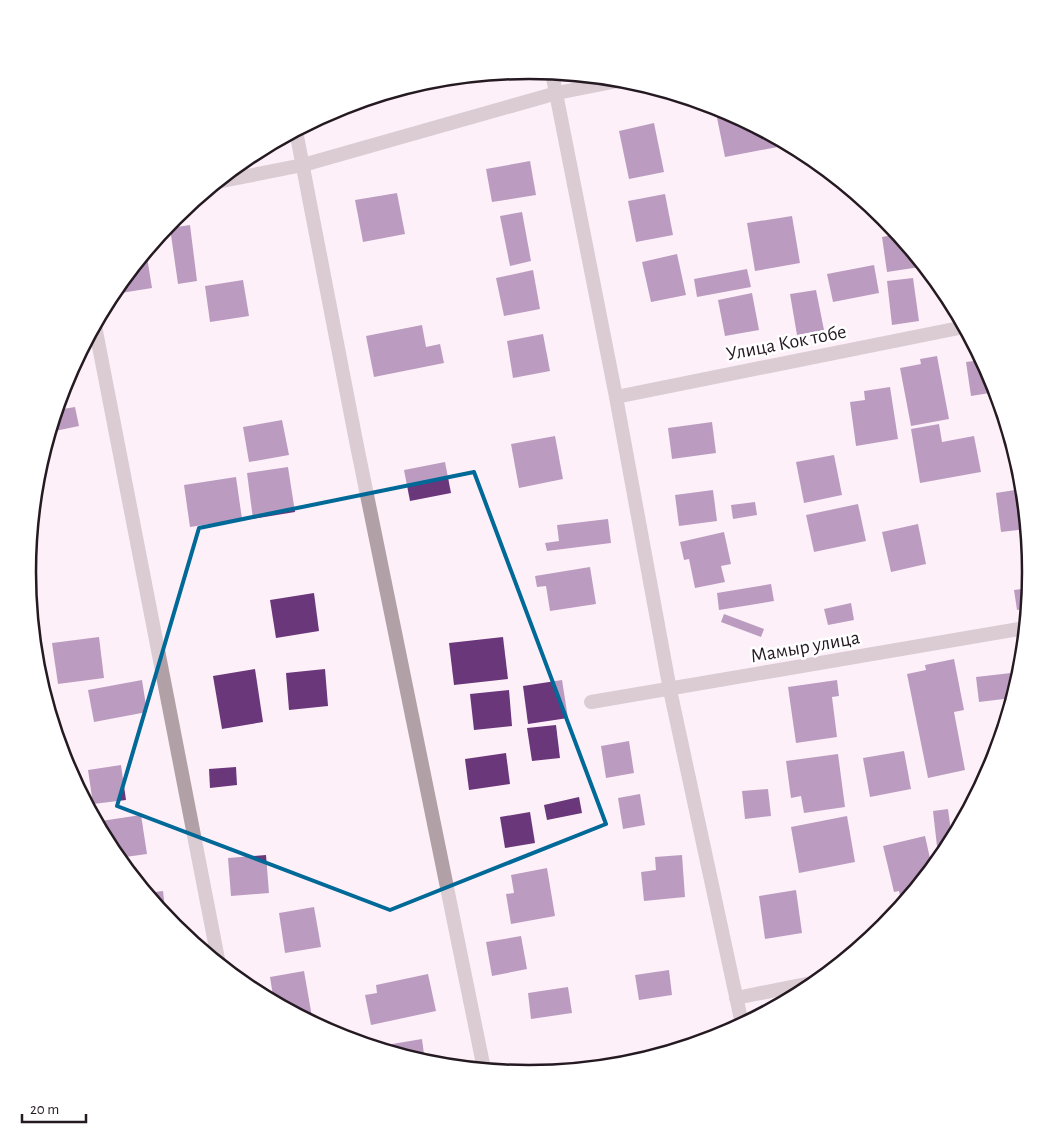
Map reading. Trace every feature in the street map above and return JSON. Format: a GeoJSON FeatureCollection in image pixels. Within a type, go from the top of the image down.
{"type":"FeatureCollection","features":[{"type":"Feature","properties":{"kind":"street"},"geometry":{"type":"LineString","coordinates":[[554,80],[616,397],[670,690],[740,1017]]}},
{"type":"Feature","properties":{"kind":"street"},"geometry":{"type":"LineString","coordinates":[[231,179],[303,165],[557,93],[601,84]]}},
{"type":"Feature","properties":{"kind":"street"},"geometry":{"type":"LineString","coordinates":[[297,137],[358,451],[483,1063]]}},
{"type":"Feature","properties":{"kind":"street","name":"Улица Кок тобе"},"geometry":{"type":"LineString","coordinates":[[616,397],[957,328]]}},
{"type":"Feature","properties":{"kind":"street"},"geometry":{"type":"LineString","coordinates":[[97,336],[217,953]]}},
{"type":"Feature","properties":{"kind":"street","name":"Мамыр улица"},"geometry":{"type":"LineString","coordinates":[[591,702],[1019,629]]}},
{"type":"Feature","properties":{"kind":"street"},"geometry":{"type":"LineString","coordinates":[[736,998],[797,986]]}},
{"type":"Feature","properties":{"kind":"highlighted area"},"geometry":{"type":"Polygon","coordinates":[[[474,472],[606,824],[390,910],[117,806],[199,528],[474,472]]]}},
{"type":"Feature","properties":{"kind":"building"},"geometry":{"type":"Polygon","coordinates":[[[717,117],[778,147],[725,157],[717,117]]]}},
{"type":"Feature","properties":{"kind":"building"},"geometry":{"type":"Polygon","coordinates":[[[654,123],[664,172],[629,179],[619,131],[654,123]]]}},
{"type":"Feature","properties":{"kind":"building"},"geometry":{"type":"Polygon","coordinates":[[[530,161],[536,195],[492,202],[486,169],[530,161]]]}},
{"type":"Feature","properties":{"kind":"building"},"geometry":{"type":"Polygon","coordinates":[[[397,193],[405,234],[363,242],[355,200],[397,193]]]}},
{"type":"Feature","properties":{"kind":"building"},"geometry":{"type":"Polygon","coordinates":[[[665,194],[673,235],[636,242],[628,201],[665,194]]]}},
{"type":"Feature","properties":{"kind":"building"},"geometry":{"type":"Polygon","coordinates":[[[522,212],[531,261],[510,266],[500,216],[522,212]]]}},
{"type":"Feature","properties":{"kind":"building"},"geometry":{"type":"Polygon","coordinates":[[[792,216],[800,263],[755,271],[747,223],[792,216]]]}},
{"type":"Feature","properties":{"kind":"building"},"geometry":{"type":"Polygon","coordinates":[[[190,225],[197,281],[178,284],[171,235],[178,227],[190,225]]]}},
{"type":"Feature","properties":{"kind":"building"},"geometry":{"type":"Polygon","coordinates":[[[888,236],[916,268],[887,272],[882,237],[888,236]]]}},
{"type":"Feature","properties":{"kind":"building"},"geometry":{"type":"Polygon","coordinates":[[[677,254],[686,295],[651,302],[642,262],[677,254]]]}},
{"type":"Feature","properties":{"kind":"building"},"geometry":{"type":"Polygon","coordinates":[[[148,261],[152,288],[123,293],[148,261]]]}},
{"type":"Feature","properties":{"kind":"building"},"geometry":{"type":"Polygon","coordinates":[[[874,265],[879,293],[833,302],[827,274],[874,265]]]}},
{"type":"Feature","properties":{"kind":"building"},"geometry":{"type":"Polygon","coordinates":[[[747,269],[751,287],[697,297],[694,279],[747,269]]]}},
{"type":"Feature","properties":{"kind":"building"},"geometry":{"type":"Polygon","coordinates":[[[533,270],[540,309],[504,316],[496,278],[533,270]]]}},
{"type":"Feature","properties":{"kind":"building"},"geometry":{"type":"Polygon","coordinates":[[[913,278],[919,321],[892,325],[887,281],[913,278]]]}},
{"type":"Feature","properties":{"kind":"building"},"geometry":{"type":"Polygon","coordinates":[[[243,280],[249,316],[210,322],[205,286],[243,280]]]}},
{"type":"Feature","properties":{"kind":"building"},"geometry":{"type":"Polygon","coordinates":[[[816,290],[824,330],[797,335],[790,294],[816,290]]]}},
{"type":"Feature","properties":{"kind":"building"},"geometry":{"type":"Polygon","coordinates":[[[752,293],[759,330],[725,336],[718,300],[752,293]]]}},
{"type":"Feature","properties":{"kind":"building"},"geometry":{"type":"Polygon","coordinates":[[[422,325],[426,347],[440,344],[444,363],[374,377],[366,336],[422,325]]]}},
{"type":"Feature","properties":{"kind":"building"},"geometry":{"type":"Polygon","coordinates":[[[543,334],[550,371],[513,378],[507,341],[543,334]]]}},
{"type":"Feature","properties":{"kind":"building"},"geometry":{"type":"Polygon","coordinates":[[[937,356],[949,419],[911,426],[900,368],[921,364],[920,359],[937,356]]]}},
{"type":"Feature","properties":{"kind":"building"},"geometry":{"type":"Polygon","coordinates":[[[974,361],[988,393],[971,396],[966,362],[974,361]]]}},
{"type":"Feature","properties":{"kind":"building"},"geometry":{"type":"Polygon","coordinates":[[[890,387],[898,439],[856,446],[850,402],[865,400],[864,391],[890,387]]]}},
{"type":"Feature","properties":{"kind":"building"},"geometry":{"type":"Polygon","coordinates":[[[75,407],[79,426],[57,431],[62,414],[64,409],[75,407]]]}},
{"type":"Feature","properties":{"kind":"building"},"geometry":{"type":"Polygon","coordinates":[[[282,420],[289,455],[249,462],[243,427],[282,420]]]}},
{"type":"Feature","properties":{"kind":"building"},"geometry":{"type":"Polygon","coordinates":[[[712,422],[716,453],[672,459],[668,428],[712,422]]]}},
{"type":"Feature","properties":{"kind":"building"},"geometry":{"type":"Polygon","coordinates":[[[939,424],[942,442],[974,436],[981,472],[920,483],[911,429],[939,424]]]}},
{"type":"Feature","properties":{"kind":"building"},"geometry":{"type":"Polygon","coordinates":[[[555,436],[563,479],[519,488],[511,444],[555,436]]]}},
{"type":"Feature","properties":{"kind":"building"},"geometry":{"type":"Polygon","coordinates":[[[834,455],[842,495],[804,503],[796,462],[834,455]]]}},
{"type":"Feature","properties":{"kind":"building"},"geometry":{"type":"Polygon","coordinates":[[[445,462],[451,493],[410,501],[404,470],[445,462]]]}},
{"type":"Feature","properties":{"kind":"building"},"geometry":{"type":"Polygon","coordinates":[[[288,467],[295,512],[253,519],[247,473],[288,467]]]}},
{"type":"Feature","properties":{"kind":"building"},"geometry":{"type":"Polygon","coordinates":[[[236,477],[242,519],[190,527],[184,485],[236,477]]]}},
{"type":"Feature","properties":{"kind":"building"},"geometry":{"type":"Polygon","coordinates":[[[713,490],[717,521],[679,526],[675,495],[713,490]]]}},
{"type":"Feature","properties":{"kind":"building"},"geometry":{"type":"Polygon","coordinates":[[[1015,490],[1020,530],[1001,532],[996,493],[1015,490]]]}},
{"type":"Feature","properties":{"kind":"building"},"geometry":{"type":"Polygon","coordinates":[[[755,502],[757,515],[733,519],[731,505],[755,502]]]}},
{"type":"Feature","properties":{"kind":"building"},"geometry":{"type":"Polygon","coordinates":[[[858,504],[866,541],[814,552],[806,515],[858,504]]]}},
{"type":"Feature","properties":{"kind":"building"},"geometry":{"type":"Polygon","coordinates":[[[608,519],[611,543],[547,551],[545,543],[559,541],[557,525],[608,519]]]}},
{"type":"Feature","properties":{"kind":"building"},"geometry":{"type":"Polygon","coordinates":[[[918,524],[926,564],[891,572],[882,532],[918,524]]]}},
{"type":"Feature","properties":{"kind":"building"},"geometry":{"type":"Polygon","coordinates":[[[724,532],[731,564],[721,566],[725,582],[695,588],[689,559],[684,560],[680,542],[724,532]]]}},
{"type":"Feature","properties":{"kind":"building"},"geometry":{"type":"Polygon","coordinates":[[[590,567],[596,604],[550,611],[546,586],[537,587],[535,576],[590,567]]]}},
{"type":"Feature","properties":{"kind":"building"},"geometry":{"type":"Polygon","coordinates":[[[771,584],[774,601],[719,610],[717,593],[771,584]]]}},
{"type":"Feature","properties":{"kind":"building"},"geometry":{"type":"Polygon","coordinates":[[[1021,589],[1021,609],[1017,610],[1014,590],[1021,589]]]}},
{"type":"Feature","properties":{"kind":"building"},"geometry":{"type":"Polygon","coordinates":[[[314,593],[319,631],[276,638],[270,600],[314,593]]]}},
{"type":"Feature","properties":{"kind":"building"},"geometry":{"type":"Polygon","coordinates":[[[851,603],[854,620],[828,625],[824,609],[851,603]]]}},
{"type":"Feature","properties":{"kind":"building"},"geometry":{"type":"Polygon","coordinates":[[[724,614],[764,629],[761,637],[721,622],[724,614]]]}},
{"type":"Feature","properties":{"kind":"building"},"geometry":{"type":"Polygon","coordinates":[[[99,637],[104,678],[58,684],[52,643],[99,637]]]}},
{"type":"Feature","properties":{"kind":"building"},"geometry":{"type":"Polygon","coordinates":[[[503,637],[508,679],[454,685],[449,643],[503,637]]]}},
{"type":"Feature","properties":{"kind":"building"},"geometry":{"type":"Polygon","coordinates":[[[954,659],[964,710],[954,712],[965,770],[928,778],[907,674],[926,670],[925,665],[954,659]]]}},
{"type":"Feature","properties":{"kind":"building"},"geometry":{"type":"Polygon","coordinates":[[[255,669],[263,722],[222,729],[213,676],[255,669]]]}},
{"type":"Feature","properties":{"kind":"building"},"geometry":{"type":"Polygon","coordinates":[[[325,669],[328,706],[289,710],[286,673],[325,669]]]}},
{"type":"Feature","properties":{"kind":"building"},"geometry":{"type":"Polygon","coordinates":[[[1011,673],[1005,699],[979,702],[976,677],[1011,673]]]}},
{"type":"Feature","properties":{"kind":"building"},"geometry":{"type":"Polygon","coordinates":[[[142,680],[147,712],[94,722],[88,690],[142,680]]]}},
{"type":"Feature","properties":{"kind":"building"},"geometry":{"type":"Polygon","coordinates":[[[562,680],[568,718],[528,724],[523,686],[562,680]]]}},
{"type":"Feature","properties":{"kind":"building"},"geometry":{"type":"Polygon","coordinates":[[[837,680],[839,696],[832,697],[837,737],[796,743],[788,687],[837,680]]]}},
{"type":"Feature","properties":{"kind":"building"},"geometry":{"type":"Polygon","coordinates":[[[509,690],[512,726],[474,730],[470,694],[509,690]]]}},
{"type":"Feature","properties":{"kind":"building"},"geometry":{"type":"Polygon","coordinates":[[[556,725],[560,758],[532,761],[527,728],[556,725]]]}},
{"type":"Feature","properties":{"kind":"building"},"geometry":{"type":"Polygon","coordinates":[[[629,741],[634,773],[606,778],[601,746],[629,741]]]}},
{"type":"Feature","properties":{"kind":"building"},"geometry":{"type":"Polygon","coordinates":[[[904,751],[911,789],[870,797],[863,758],[904,751]]]}},
{"type":"Feature","properties":{"kind":"building"},"geometry":{"type":"Polygon","coordinates":[[[506,753],[510,784],[469,790],[465,759],[506,753]]]}},
{"type":"Feature","properties":{"kind":"building"},"geometry":{"type":"Polygon","coordinates":[[[838,754],[845,807],[804,813],[801,796],[791,798],[786,761],[838,754]]]}},
{"type":"Feature","properties":{"kind":"building"},"geometry":{"type":"Polygon","coordinates":[[[121,765],[126,800],[94,804],[88,770],[121,765]]]}},
{"type":"Feature","properties":{"kind":"building"},"geometry":{"type":"Polygon","coordinates":[[[236,767],[237,785],[210,788],[209,769],[236,767]]]}},
{"type":"Feature","properties":{"kind":"building"},"geometry":{"type":"Polygon","coordinates":[[[768,789],[771,816],[745,819],[742,791],[768,789]]]}},
{"type":"Feature","properties":{"kind":"building"},"geometry":{"type":"Polygon","coordinates":[[[640,794],[645,825],[623,829],[618,798],[640,794]]]}},
{"type":"Feature","properties":{"kind":"building"},"geometry":{"type":"Polygon","coordinates":[[[579,797],[582,813],[547,820],[544,805],[579,797]]]}},
{"type":"Feature","properties":{"kind":"building"},"geometry":{"type":"Polygon","coordinates":[[[948,809],[950,827],[937,848],[933,811],[948,809]]]}},
{"type":"Feature","properties":{"kind":"building"},"geometry":{"type":"Polygon","coordinates":[[[530,812],[535,843],[505,848],[500,817],[530,812]]]}},
{"type":"Feature","properties":{"kind":"building"},"geometry":{"type":"Polygon","coordinates":[[[141,815],[147,854],[127,857],[104,821],[141,815]]]}},
{"type":"Feature","properties":{"kind":"building"},"geometry":{"type":"Polygon","coordinates":[[[847,816],[855,862],[799,873],[791,827],[847,816]]]}},
{"type":"Feature","properties":{"kind":"building"},"geometry":{"type":"Polygon","coordinates":[[[925,836],[930,858],[900,896],[899,891],[894,892],[883,846],[925,836]]]}},
{"type":"Feature","properties":{"kind":"building"},"geometry":{"type":"Polygon","coordinates":[[[266,855],[269,893],[231,896],[228,858],[266,855]]]}},
{"type":"Feature","properties":{"kind":"building"},"geometry":{"type":"Polygon","coordinates":[[[682,855],[685,897],[644,901],[641,872],[656,870],[655,857],[682,855]]]}},
{"type":"Feature","properties":{"kind":"building"},"geometry":{"type":"Polygon","coordinates":[[[547,868],[555,916],[511,924],[506,894],[514,893],[511,875],[547,868]]]}},
{"type":"Feature","properties":{"kind":"building"},"geometry":{"type":"Polygon","coordinates":[[[796,890],[802,933],[765,939],[759,896],[796,890]]]}},
{"type":"Feature","properties":{"kind":"building"},"geometry":{"type":"Polygon","coordinates":[[[163,891],[164,903],[159,897],[155,892],[163,891]]]}},
{"type":"Feature","properties":{"kind":"building"},"geometry":{"type":"Polygon","coordinates":[[[314,907],[321,947],[285,953],[279,913],[314,907]]]}},
{"type":"Feature","properties":{"kind":"building"},"geometry":{"type":"Polygon","coordinates":[[[521,936],[527,969],[492,976],[486,942],[521,936]]]}},
{"type":"Feature","properties":{"kind":"building"},"geometry":{"type":"Polygon","coordinates":[[[669,970],[672,995],[639,1000],[635,975],[669,970]]]}},
{"type":"Feature","properties":{"kind":"building"},"geometry":{"type":"Polygon","coordinates":[[[304,971],[312,1014],[272,993],[270,977],[304,971]]]}},
{"type":"Feature","properties":{"kind":"building"},"geometry":{"type":"Polygon","coordinates":[[[428,974],[436,1011],[371,1025],[365,995],[377,993],[376,985],[428,974]]]}},
{"type":"Feature","properties":{"kind":"building"},"geometry":{"type":"Polygon","coordinates":[[[568,987],[572,1013],[531,1019],[528,993],[568,987]]]}},
{"type":"Feature","properties":{"kind":"building"},"geometry":{"type":"Polygon","coordinates":[[[422,1039],[424,1053],[401,1048],[389,1044],[422,1039]]]}}]}
